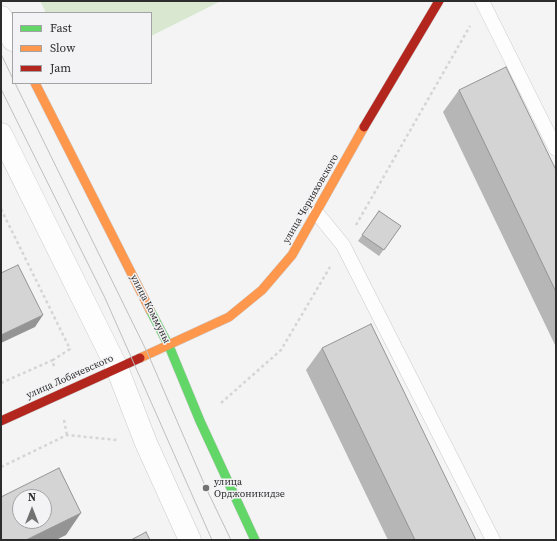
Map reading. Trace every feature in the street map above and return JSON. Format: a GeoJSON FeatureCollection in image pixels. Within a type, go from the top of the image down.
{"type":"FeatureCollection","features":[{"type":"Feature","properties":{"kind":"street","name":"улица Черняховского"},"geometry":{"type":"LineString","coordinates":[[148,354],[169,346],[230,316],[262,290],[292,255],[367,122],[439,1]]}},
{"type":"Feature","properties":{"kind":"street"},"geometry":{"type":"LineString","coordinates":[[1,17],[12,38]]}},
{"type":"Feature","properties":{"kind":"street","name":"улица Коммуны"},"geometry":{"type":"LineString","coordinates":[[36,84],[169,346],[200,421],[255,540]]}},
{"type":"Feature","properties":{"kind":"street"},"geometry":{"type":"LineString","coordinates":[[1,134],[117,368],[146,443],[190,540]]}},
{"type":"Feature","properties":{"kind":"street","name":"улица Лобачевского"},"geometry":{"type":"LineString","coordinates":[[1,421],[148,354]]}},
{"type":"Feature","properties":{"kind":"lane"},"geometry":{"type":"LineString","coordinates":[[482,1],[556,149]]}},
{"type":"Feature","properties":{"kind":"lane"},"geometry":{"type":"LineString","coordinates":[[316,212],[343,245],[493,540]]}},
{"type":"Feature","properties":{"kind":"path"},"geometry":{"type":"LineString","coordinates":[[1,210],[70,349],[53,360]]}},
{"type":"Feature","properties":{"kind":"green space"},"geometry":{"type":"Polygon","coordinates":[[[40,1],[221,1],[152,36],[152,12],[46,12],[40,1]]]}},
{"type":"Feature","properties":{"kind":"building"},"geometry":{"type":"Polygon","coordinates":[[[506,67],[556,170],[556,292],[459,90],[506,67]]]}},
{"type":"Feature","properties":{"kind":"building"},"geometry":{"type":"Polygon","coordinates":[[[379,211],[401,226],[384,250],[362,235],[379,211]]]}},
{"type":"Feature","properties":{"kind":"building"},"geometry":{"type":"Polygon","coordinates":[[[18,265],[43,315],[1,335],[1,273],[18,265]]]}},
{"type":"Feature","properties":{"kind":"building"},"geometry":{"type":"Polygon","coordinates":[[[371,324],[476,540],[415,540],[322,348],[371,324]]]}},
{"type":"Feature","properties":{"kind":"building"},"geometry":{"type":"Polygon","coordinates":[[[59,468],[81,513],[52,527],[52,489],[17,489],[59,468]]]}},
{"type":"Feature","properties":{"kind":"building"},"geometry":{"type":"Polygon","coordinates":[[[12,492],[12,529],[48,529],[26,540],[1,540],[1,497],[12,492]]]}},
{"type":"Feature","properties":{"kind":"building"},"geometry":{"type":"Polygon","coordinates":[[[146,532],[150,540],[131,540],[146,532]]]}},
{"type":"Feature","properties":{"kind":"tram line"},"geometry":{"type":"LineString","coordinates":[[1,54],[12,77]]}},
{"type":"Feature","properties":{"kind":"tram line"},"geometry":{"type":"LineString","coordinates":[[15,84],[148,354],[206,488],[231,540]]}},
{"type":"Feature","properties":{"kind":"tram line"},"geometry":{"type":"LineString","coordinates":[[1,89],[105,298],[212,540]]}},
{"type":"Feature","properties":{"kind":"traffic: fast"},"geometry":{"type":"LineString","coordinates":[[150,310],[169,346],[200,421],[255,540]]}},
{"type":"Feature","properties":{"kind":"traffic: slow"},"geometry":{"type":"LineString","coordinates":[[36,84],[150,310]]}},
{"type":"Feature","properties":{"kind":"traffic: slow"},"geometry":{"type":"LineString","coordinates":[[140,358],[229,317],[262,290],[292,255],[364,127]]}},
{"type":"Feature","properties":{"kind":"traffic: jam"},"geometry":{"type":"LineString","coordinates":[[364,127],[439,1]]}},
{"type":"Feature","properties":{"kind":"traffic: jam"},"geometry":{"type":"LineString","coordinates":[[1,421],[140,358]]}},
{"type":"Feature","properties":{"kind":"place","name":"улица Орджоникидзе"},"geometry":{"type":"Point","coordinates":[206,488]}}]}
